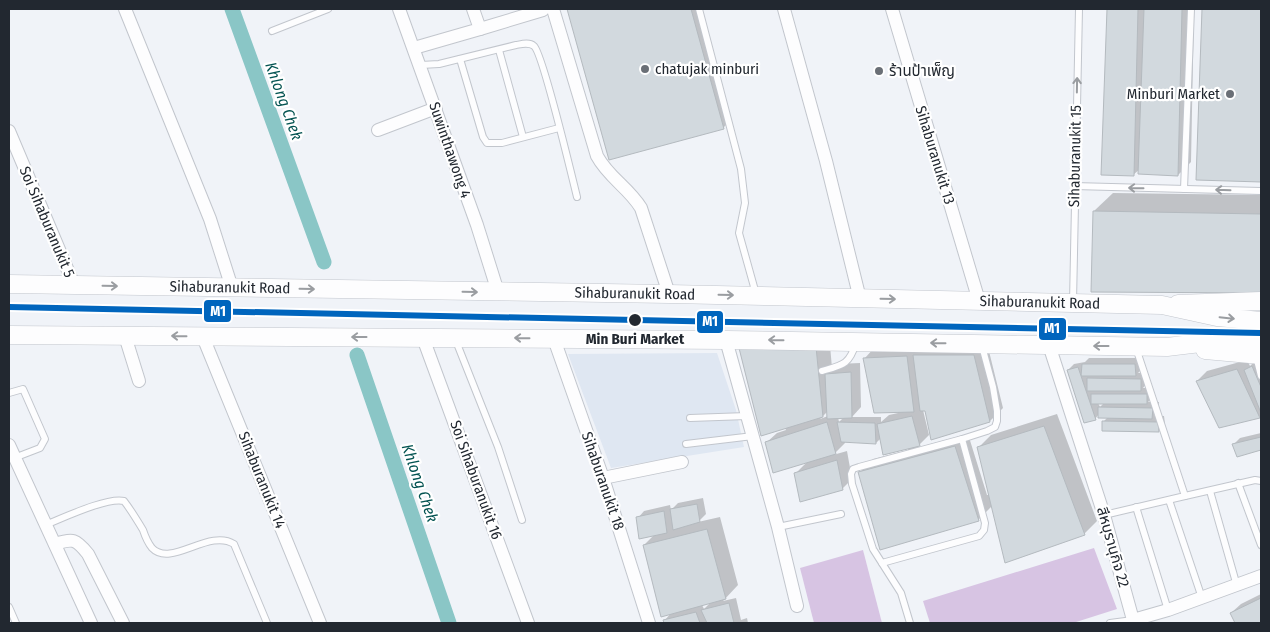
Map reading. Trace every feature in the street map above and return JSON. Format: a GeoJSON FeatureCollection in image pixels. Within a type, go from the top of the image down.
{"type":"FeatureCollection","features":[{"type":"Feature","properties":{"kind":"main road","name":"Sihaburanukit Road"},"geometry":{"type":"LineString","coordinates":[[9,284],[669,294],[1073,303],[1162,306],[1217,317],[1261,321]]}},
{"type":"Feature","properties":{"kind":"main road"},"geometry":{"type":"LineString","coordinates":[[1162,306],[1205,302],[1261,301]]}},
{"type":"Feature","properties":{"kind":"main road"},"geometry":{"type":"LineString","coordinates":[[9,335],[726,340],[1135,346],[1259,350]]}},
{"type":"Feature","properties":{"kind":"street"},"geometry":{"type":"LineString","coordinates":[[125,9],[210,219],[232,288]]}},
{"type":"Feature","properties":{"kind":"street","name":"Suwinthawong 4"},"geometry":{"type":"LineString","coordinates":[[399,9],[421,65],[477,225],[498,292]]}},
{"type":"Feature","properties":{"kind":"street"},"geometry":{"type":"LineString","coordinates":[[474,9],[480,29]]}},
{"type":"Feature","properties":{"kind":"street"},"geometry":{"type":"LineString","coordinates":[[784,9],[826,161],[860,299]]}},
{"type":"Feature","properties":{"kind":"street","name":"Sihaburanukit 13"},"geometry":{"type":"LineString","coordinates":[[892,9],[979,301]]}},
{"type":"Feature","properties":{"kind":"street"},"geometry":{"type":"LineString","coordinates":[[414,48],[548,10],[597,156],[604,169],[633,195],[641,208],[669,294]]}},
{"type":"Feature","properties":{"kind":"street"},"geometry":{"type":"LineString","coordinates":[[378,130],[436,108]]}},
{"type":"Feature","properties":{"kind":"street","name":"Soi Sihaburanukit 5"},"geometry":{"type":"LineString","coordinates":[[9,131],[74,285]]}},
{"type":"Feature","properties":{"kind":"street"},"geometry":{"type":"LineString","coordinates":[[125,336],[139,381]]}},
{"type":"Feature","properties":{"kind":"street","name":"Sihaburanukit 14"},"geometry":{"type":"LineString","coordinates":[[203,337],[320,623]]}},
{"type":"Feature","properties":{"kind":"street","name":"Soi Sihaburanukit 16"},"geometry":{"type":"LineString","coordinates":[[423,338],[528,623]]}},
{"type":"Feature","properties":{"kind":"street","name":"Sihaburanukit 18"},"geometry":{"type":"LineString","coordinates":[[554,339],[603,478],[649,623]]}},
{"type":"Feature","properties":{"kind":"street"},"geometry":{"type":"LineString","coordinates":[[726,340],[778,526],[797,606]]}},
{"type":"Feature","properties":{"kind":"street","name":"สีหบุรานุกิจ 22"},"geometry":{"type":"LineString","coordinates":[[1049,345],[1104,514],[1133,620]]}},
{"type":"Feature","properties":{"kind":"street"},"geometry":{"type":"LineString","coordinates":[[9,445],[91,623]]}},
{"type":"Feature","properties":{"kind":"street"},"geometry":{"type":"LineString","coordinates":[[603,478],[682,462]]}},
{"type":"Feature","properties":{"kind":"street"},"geometry":{"type":"LineString","coordinates":[[55,544],[68,540],[80,544],[88,554],[123,623]]}},
{"type":"Feature","properties":{"kind":"street"},"geometry":{"type":"LineString","coordinates":[[1133,620],[1168,610],[1261,576]]}},
{"type":"Feature","properties":{"kind":"lane"},"geometry":{"type":"LineString","coordinates":[[272,31],[328,9]]}},
{"type":"Feature","properties":{"kind":"lane"},"geometry":{"type":"LineString","coordinates":[[699,9],[741,169],[744,203],[739,233],[756,296]]}},
{"type":"Feature","properties":{"kind":"lane","name":"Sihaburanukit 15"},"geometry":{"type":"LineString","coordinates":[[1073,303],[1079,9]]}},
{"type":"Feature","properties":{"kind":"lane"},"geometry":{"type":"LineString","coordinates":[[1184,189],[1191,9]]}},
{"type":"Feature","properties":{"kind":"lane"},"geometry":{"type":"LineString","coordinates":[[421,65],[439,64],[527,43],[534,46],[539,53],[577,197]]}},
{"type":"Feature","properties":{"kind":"lane"},"geometry":{"type":"LineString","coordinates":[[499,50],[522,137]]}},
{"type":"Feature","properties":{"kind":"lane"},"geometry":{"type":"LineString","coordinates":[[460,59],[483,137],[487,143],[502,143],[559,128]]}},
{"type":"Feature","properties":{"kind":"lane"},"geometry":{"type":"LineString","coordinates":[[1074,186],[1261,191]]}},
{"type":"Feature","properties":{"kind":"lane"},"geometry":{"type":"LineString","coordinates":[[454,338],[465,360],[498,447],[522,520]]}},
{"type":"Feature","properties":{"kind":"lane"},"geometry":{"type":"LineString","coordinates":[[822,371],[843,366],[852,356],[856,342]]}},
{"type":"Feature","properties":{"kind":"lane"},"geometry":{"type":"LineString","coordinates":[[910,623],[901,593],[872,549],[852,484],[851,474],[853,469],[962,439],[995,427],[997,421],[993,387],[982,344]]}},
{"type":"Feature","properties":{"kind":"lane"},"geometry":{"type":"LineString","coordinates":[[1135,346],[1185,496]]}},
{"type":"Feature","properties":{"kind":"lane"},"geometry":{"type":"LineString","coordinates":[[1259,350],[1261,376]]}},
{"type":"Feature","properties":{"kind":"lane"},"geometry":{"type":"LineString","coordinates":[[9,393],[22,390],[45,439],[40,448],[14,458]]}},
{"type":"Feature","properties":{"kind":"lane"},"geometry":{"type":"LineString","coordinates":[[690,418],[747,416]]}},
{"type":"Feature","properties":{"kind":"lane"},"geometry":{"type":"LineString","coordinates":[[686,444],[753,436]]}},
{"type":"Feature","properties":{"kind":"lane"},"geometry":{"type":"LineString","coordinates":[[882,563],[979,536],[984,530],[985,523],[962,439]]}},
{"type":"Feature","properties":{"kind":"lane"},"geometry":{"type":"LineString","coordinates":[[1104,514],[1238,483],[1254,480],[1261,481]]}},
{"type":"Feature","properties":{"kind":"lane"},"geometry":{"type":"LineString","coordinates":[[1238,483],[1261,545]]}},
{"type":"Feature","properties":{"kind":"lane"},"geometry":{"type":"LineString","coordinates":[[1210,491],[1237,586]]}},
{"type":"Feature","properties":{"kind":"lane"},"geometry":{"type":"LineString","coordinates":[[45,525],[117,499],[124,501],[152,548],[162,554],[172,554],[203,543],[228,540],[234,544],[267,623]]}},
{"type":"Feature","properties":{"kind":"lane"},"geometry":{"type":"LineString","coordinates":[[1169,500],[1202,598]]}},
{"type":"Feature","properties":{"kind":"lane"},"geometry":{"type":"LineString","coordinates":[[1136,507],[1168,610]]}},
{"type":"Feature","properties":{"kind":"lane"},"geometry":{"type":"LineString","coordinates":[[778,526],[841,514]]}},
{"type":"Feature","properties":{"kind":"lane"},"geometry":{"type":"LineString","coordinates":[[9,607],[16,623]]}},
{"type":"Feature","properties":{"kind":"lane"},"geometry":{"type":"LineString","coordinates":[[1110,623],[1133,620]]}},
{"type":"Feature","properties":{"kind":"shaded area"},"geometry":{"type":"Polygon","coordinates":[[[717,353],[736,410],[744,447],[611,468],[568,354],[717,353]]]}},
{"type":"Feature","properties":{"kind":"shaded area"},"geometry":{"type":"Polygon","coordinates":[[[1094,548],[1117,609],[1073,623],[930,623],[923,601],[1094,548]]]}},
{"type":"Feature","properties":{"kind":"shaded area"},"geometry":{"type":"Polygon","coordinates":[[[863,550],[882,623],[814,623],[800,568],[863,550]]]}},
{"type":"Feature","properties":{"kind":"building","name":"chatujak minburi"},"geometry":{"type":"Polygon","coordinates":[[[567,9],[691,9],[724,129],[609,160],[567,9]]]}},
{"type":"Feature","properties":{"kind":"building"},"geometry":{"type":"Polygon","coordinates":[[[1107,9],[1138,9],[1134,176],[1101,175],[1107,9]]]}},
{"type":"Feature","properties":{"kind":"building"},"geometry":{"type":"Polygon","coordinates":[[[1144,9],[1182,9],[1178,176],[1138,174],[1144,9]]]}},
{"type":"Feature","properties":{"kind":"building","name":"Minburi Market"},"geometry":{"type":"Polygon","coordinates":[[[1202,9],[1261,9],[1261,182],[1196,180],[1202,9]]]}},
{"type":"Feature","properties":{"kind":"building"},"geometry":{"type":"Polygon","coordinates":[[[1093,211],[1261,214],[1261,293],[1091,292],[1093,211]]]}},
{"type":"Feature","properties":{"kind":"building"},"geometry":{"type":"Polygon","coordinates":[[[816,347],[823,417],[761,436],[739,348],[816,347]]]}},
{"type":"Feature","properties":{"kind":"building"},"geometry":{"type":"Polygon","coordinates":[[[913,355],[974,355],[990,422],[931,440],[925,411],[920,411],[913,355]]]}},
{"type":"Feature","properties":{"kind":"building"},"geometry":{"type":"Polygon","coordinates":[[[907,356],[914,412],[874,413],[863,358],[907,356]]]}},
{"type":"Feature","properties":{"kind":"building"},"geometry":{"type":"Polygon","coordinates":[[[1082,364],[1135,364],[1136,376],[1081,376],[1082,364]]]}},
{"type":"Feature","properties":{"kind":"building"},"geometry":{"type":"Polygon","coordinates":[[[1252,366],[1261,387],[1261,413],[1244,370],[1252,366]]]}},
{"type":"Feature","properties":{"kind":"building"},"geometry":{"type":"Polygon","coordinates":[[[1078,367],[1096,420],[1084,423],[1067,370],[1078,367]]]}},
{"type":"Feature","properties":{"kind":"building"},"geometry":{"type":"Polygon","coordinates":[[[1237,369],[1260,418],[1219,428],[1196,381],[1237,369]]]}},
{"type":"Feature","properties":{"kind":"building"},"geometry":{"type":"Polygon","coordinates":[[[851,372],[852,418],[827,419],[825,374],[851,372]]]}},
{"type":"Feature","properties":{"kind":"building"},"geometry":{"type":"Polygon","coordinates":[[[1087,378],[1141,379],[1141,391],[1087,391],[1087,378]]]}},
{"type":"Feature","properties":{"kind":"building"},"geometry":{"type":"Polygon","coordinates":[[[1091,394],[1147,394],[1147,404],[1091,404],[1091,394]]]}},
{"type":"Feature","properties":{"kind":"building"},"geometry":{"type":"Polygon","coordinates":[[[1098,407],[1153,408],[1152,419],[1098,418],[1098,407]]]}},
{"type":"Feature","properties":{"kind":"building"},"geometry":{"type":"Polygon","coordinates":[[[912,416],[920,446],[883,455],[877,424],[912,416]]]}},
{"type":"Feature","properties":{"kind":"building"},"geometry":{"type":"Polygon","coordinates":[[[1102,421],[1158,422],[1159,432],[1102,431],[1102,421]]]}},
{"type":"Feature","properties":{"kind":"building"},"geometry":{"type":"Polygon","coordinates":[[[827,422],[836,454],[773,473],[765,442],[827,422]]]}},
{"type":"Feature","properties":{"kind":"building"},"geometry":{"type":"Polygon","coordinates":[[[837,422],[875,423],[876,444],[841,442],[837,422]]]}},
{"type":"Feature","properties":{"kind":"building"},"geometry":{"type":"Polygon","coordinates":[[[1044,426],[1085,535],[1005,563],[977,447],[1044,426]]]}},
{"type":"Feature","properties":{"kind":"building"},"geometry":{"type":"Polygon","coordinates":[[[1261,437],[1261,450],[1237,457],[1232,444],[1261,437]]]}},
{"type":"Feature","properties":{"kind":"building"},"geometry":{"type":"Polygon","coordinates":[[[955,446],[979,521],[880,550],[858,472],[955,446]]]}},
{"type":"Feature","properties":{"kind":"building"},"geometry":{"type":"Polygon","coordinates":[[[837,460],[843,490],[800,502],[794,473],[837,460]]]}},
{"type":"Feature","properties":{"kind":"building"},"geometry":{"type":"Polygon","coordinates":[[[697,504],[700,522],[673,530],[670,509],[697,504]]]}},
{"type":"Feature","properties":{"kind":"building"},"geometry":{"type":"Polygon","coordinates":[[[664,511],[667,533],[639,539],[636,517],[664,511]]]}},
{"type":"Feature","properties":{"kind":"building"},"geometry":{"type":"Polygon","coordinates":[[[707,529],[726,599],[661,617],[643,545],[707,529]]]}},
{"type":"Feature","properties":{"kind":"building"},"geometry":{"type":"Polygon","coordinates":[[[1261,598],[1261,623],[1235,623],[1230,613],[1261,598]]]}},
{"type":"Feature","properties":{"kind":"building"},"geometry":{"type":"Polygon","coordinates":[[[729,603],[734,623],[707,623],[701,610],[729,603]]]}},
{"type":"Feature","properties":{"kind":"building"},"geometry":{"type":"Polygon","coordinates":[[[696,612],[700,623],[664,623],[663,620],[696,612]]]}},
{"type":"Feature","properties":{"kind":"waterway","name":"Khlong Chek"},"geometry":{"type":"LineString","coordinates":[[232,9],[324,262]]}},
{"type":"Feature","properties":{"kind":"waterway","name":"Khlong Chek"},"geometry":{"type":"LineString","coordinates":[[357,355],[449,623]]}},
{"type":"Feature","properties":{"kind":"transit line","name":"M1"},"geometry":{"type":"LineString","coordinates":[[9,307],[1261,333]]}},
{"type":"Feature","properties":{"kind":"place","name":"chatujak minburi"},"geometry":{"type":"Point","coordinates":[645,69]}},
{"type":"Feature","properties":{"kind":"place","name":"ร้านป้าเพ็ญ"},"geometry":{"type":"Point","coordinates":[879,71]}},
{"type":"Feature","properties":{"kind":"place","name":"Minburi Market"},"geometry":{"type":"Point","coordinates":[1230,94]}},
{"type":"Feature","properties":{"kind":"place","name":"Min Buri Market"},"geometry":{"type":"Point","coordinates":[635,320]}}]}
